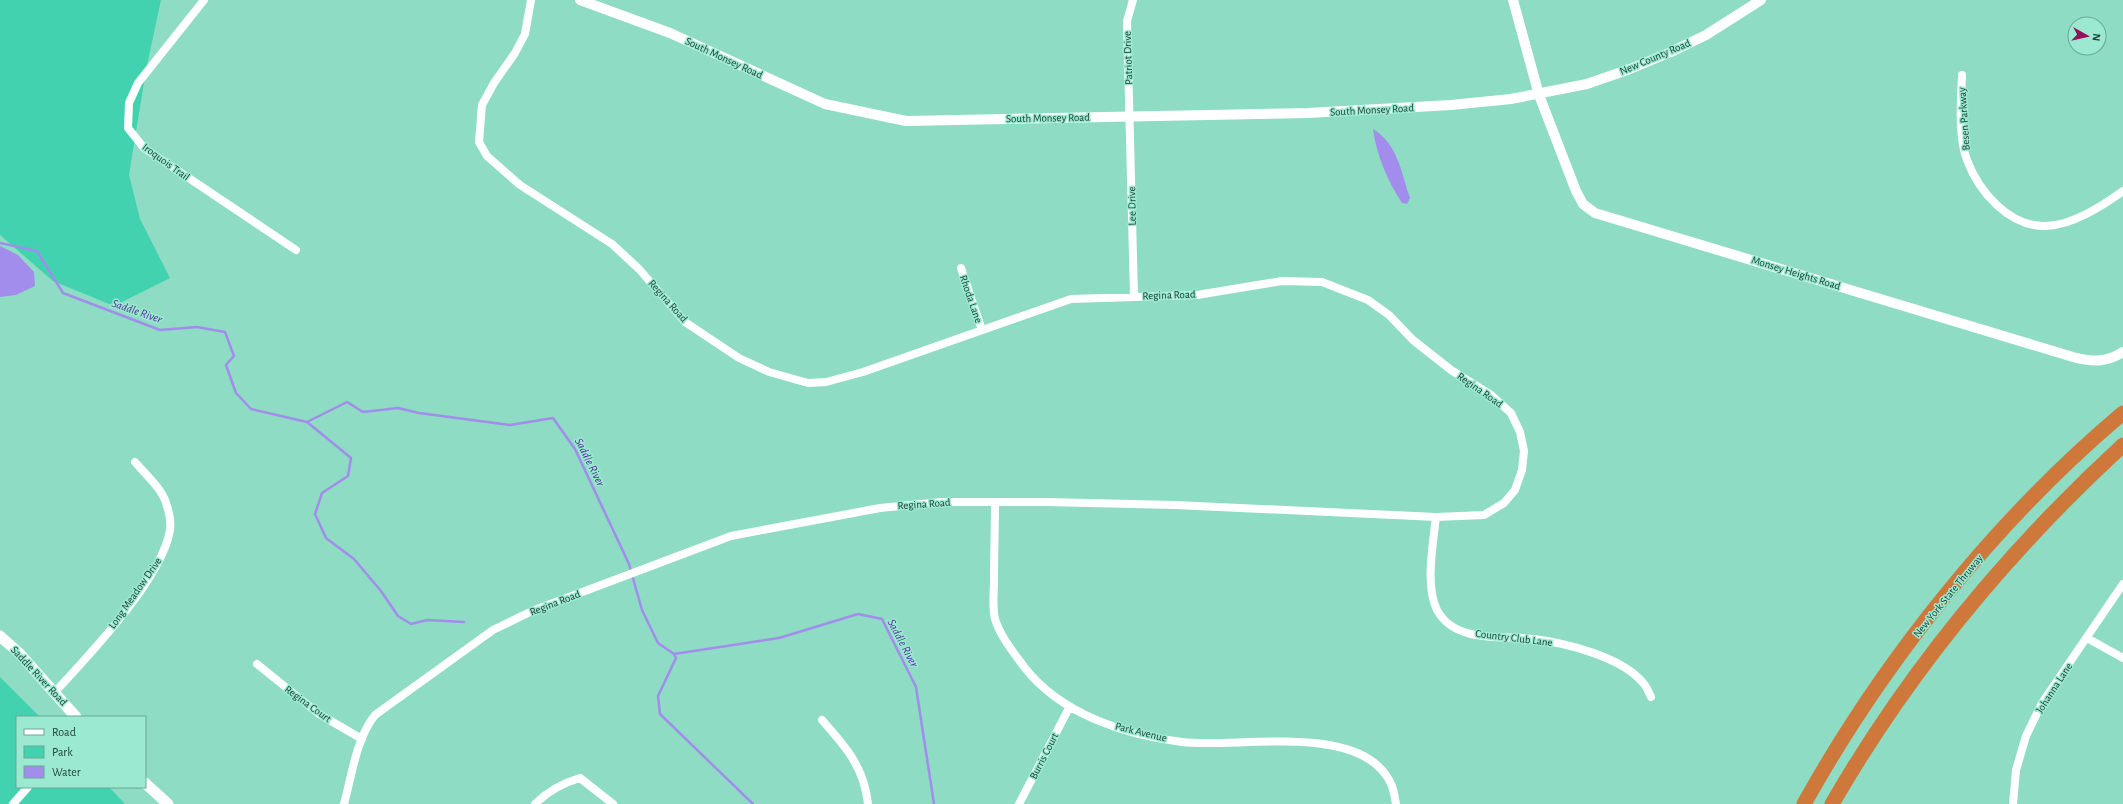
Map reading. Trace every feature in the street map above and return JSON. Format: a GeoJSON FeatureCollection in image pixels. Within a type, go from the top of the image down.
{"type":"FeatureCollection","features":[{"type":"Feature","properties":{"kind":"highway","name":"New York State Thruway"},"geometry":{"type":"LineString","coordinates":[[1806,801],[1838,748],[1894,665],[1962,577],[2047,484],[2123,413]]}},
{"type":"Feature","properties":{"kind":"highway","name":"New York State Thruway"},"geometry":{"type":"LineString","coordinates":[[1832,804],[1912,679],[1970,605],[2053,513],[2123,445]]}},
{"type":"Feature","properties":{"kind":"main road","name":"Saddle River Road"},"geometry":{"type":"LineString","coordinates":[[0,636],[19,653],[75,716]]}},
{"type":"Feature","properties":{"kind":"main road"},"geometry":{"type":"LineString","coordinates":[[146,784],[168,804]]}},
{"type":"Feature","properties":{"kind":"street","name":"Iroquois Trail"},"geometry":{"type":"LineString","coordinates":[[204,0],[138,83],[129,103],[128,128],[144,148],[296,250]]}},
{"type":"Feature","properties":{"kind":"street","name":"Regina Road"},"geometry":{"type":"LineString","coordinates":[[344,804],[362,739],[368,724],[375,716],[493,630],[532,611],[701,546],[731,536],[880,508],[942,502],[1167,505],[1436,517],[1484,515],[1504,503],[1515,490],[1522,470],[1524,451],[1520,432],[1511,413],[1491,395],[1451,370],[1413,340],[1389,315],[1368,300],[1322,282],[1282,281],[1197,295],[1071,299],[863,372],[826,382],[808,383],[769,372],[739,358],[685,322],[639,269],[612,244],[520,185],[487,156],[480,142],[482,105],[494,83],[515,53],[525,34],[530,0]]}},
{"type":"Feature","properties":{"kind":"street","name":"South Monsey Road"},"geometry":{"type":"LineString","coordinates":[[580,0],[670,33],[825,104],[906,121],[1368,111],[1482,102],[1539,94]]}},
{"type":"Feature","properties":{"kind":"street","name":"Patriot Drive"},"geometry":{"type":"LineString","coordinates":[[1130,116],[1128,21],[1133,0]]}},
{"type":"Feature","properties":{"kind":"street","name":"Monsey Heights Road"},"geometry":{"type":"LineString","coordinates":[[1513,0],[1539,94],[1576,191],[1583,204],[1595,213],[2073,357],[2092,362],[2107,360],[2123,352]]}},
{"type":"Feature","properties":{"kind":"street","name":"New County Road"},"geometry":{"type":"LineString","coordinates":[[1539,94],[1588,84],[1671,52],[1706,35],[1761,0]]}},
{"type":"Feature","properties":{"kind":"street","name":"Besen Parkway"},"geometry":{"type":"LineString","coordinates":[[1962,75],[1963,143],[1967,160],[1984,191],[2002,210],[2021,222],[2046,226],[2070,220],[2105,204],[2123,191]]}},
{"type":"Feature","properties":{"kind":"street","name":"Lee Drive"},"geometry":{"type":"LineString","coordinates":[[1130,116],[1134,296]]}},
{"type":"Feature","properties":{"kind":"street","name":"Rhoda Lane"},"geometry":{"type":"LineString","coordinates":[[960,268],[982,330]]}},
{"type":"Feature","properties":{"kind":"street","name":"Long Meadow Drive"},"geometry":{"type":"LineString","coordinates":[[55,692],[107,634],[150,576],[165,548],[170,528],[167,505],[160,490],[135,462]]}},
{"type":"Feature","properties":{"kind":"street","name":"Park Avenue"},"geometry":{"type":"LineString","coordinates":[[995,502],[995,619],[1006,643],[1036,682],[1069,708],[1125,731],[1182,742],[1292,741],[1354,750],[1369,759],[1385,774],[1393,787],[1396,804]]}},
{"type":"Feature","properties":{"kind":"street","name":"Country Club Lane"},"geometry":{"type":"LineString","coordinates":[[1436,517],[1431,587],[1437,610],[1448,624],[1465,632],[1489,637],[1534,639],[1567,645],[1609,659],[1631,672],[1645,684],[1651,697]]}},
{"type":"Feature","properties":{"kind":"street","name":"Johanna Lane"},"geometry":{"type":"LineString","coordinates":[[2013,804],[2016,770],[2026,736],[2042,703],[2123,584]]}},
{"type":"Feature","properties":{"kind":"street"},"geometry":{"type":"LineString","coordinates":[[2086,638],[2123,658]]}},
{"type":"Feature","properties":{"kind":"street","name":"Regina Court"},"geometry":{"type":"LineString","coordinates":[[257,664],[319,714],[362,739]]}},
{"type":"Feature","properties":{"kind":"street","name":"Burris Court"},"geometry":{"type":"LineString","coordinates":[[1019,804],[1069,708]]}},
{"type":"Feature","properties":{"kind":"street"},"geometry":{"type":"LineString","coordinates":[[822,720],[857,764],[865,783],[868,804]]}},
{"type":"Feature","properties":{"kind":"street"},"geometry":{"type":"LineString","coordinates":[[535,804],[543,796],[564,783],[580,778],[613,804]]}},
{"type":"Feature","properties":{"kind":"street"},"geometry":{"type":"LineString","coordinates":[[13,804],[27,788]]}},
{"type":"Feature","properties":{"kind":"green space"},"geometry":{"type":"Polygon","coordinates":[[[0,0],[161,0],[146,70],[129,175],[140,219],[170,278],[114,306],[53,281],[0,235],[0,0]]]}},
{"type":"Feature","properties":{"kind":"green space"},"geometry":{"type":"Polygon","coordinates":[[[0,677],[39,716],[16,716],[16,788],[110,788],[125,804],[0,804],[0,677]]]}},
{"type":"Feature","properties":{"kind":"water"},"geometry":{"type":"Polygon","coordinates":[[[1373,129],[1388,142],[1398,159],[1410,198],[1407,204],[1402,203],[1387,177],[1377,148],[1373,129]]]}},
{"type":"Feature","properties":{"kind":"water"},"geometry":{"type":"Polygon","coordinates":[[[0,246],[18,255],[34,272],[35,286],[16,295],[0,297],[0,246]]]}},
{"type":"Feature","properties":{"kind":"waterway","name":"Saddle River"},"geometry":{"type":"LineString","coordinates":[[0,243],[37,251],[63,293],[160,330],[197,327],[225,332],[234,356],[226,365],[236,393],[251,409],[307,422],[347,402],[363,412],[398,408],[419,413],[510,425],[553,418],[575,449],[629,564],[642,610],[658,643],[674,654],[779,638],[858,614],[882,619],[916,687],[934,804]]}},
{"type":"Feature","properties":{"kind":"waterway"},"geometry":{"type":"LineString","coordinates":[[307,422],[351,458],[348,476],[322,493],[315,514],[326,538],[354,559],[381,591],[398,616],[411,624],[427,620],[464,622]]}},
{"type":"Feature","properties":{"kind":"waterway"},"geometry":{"type":"LineString","coordinates":[[674,654],[676,658],[658,696],[660,714],[753,804]]}}]}
